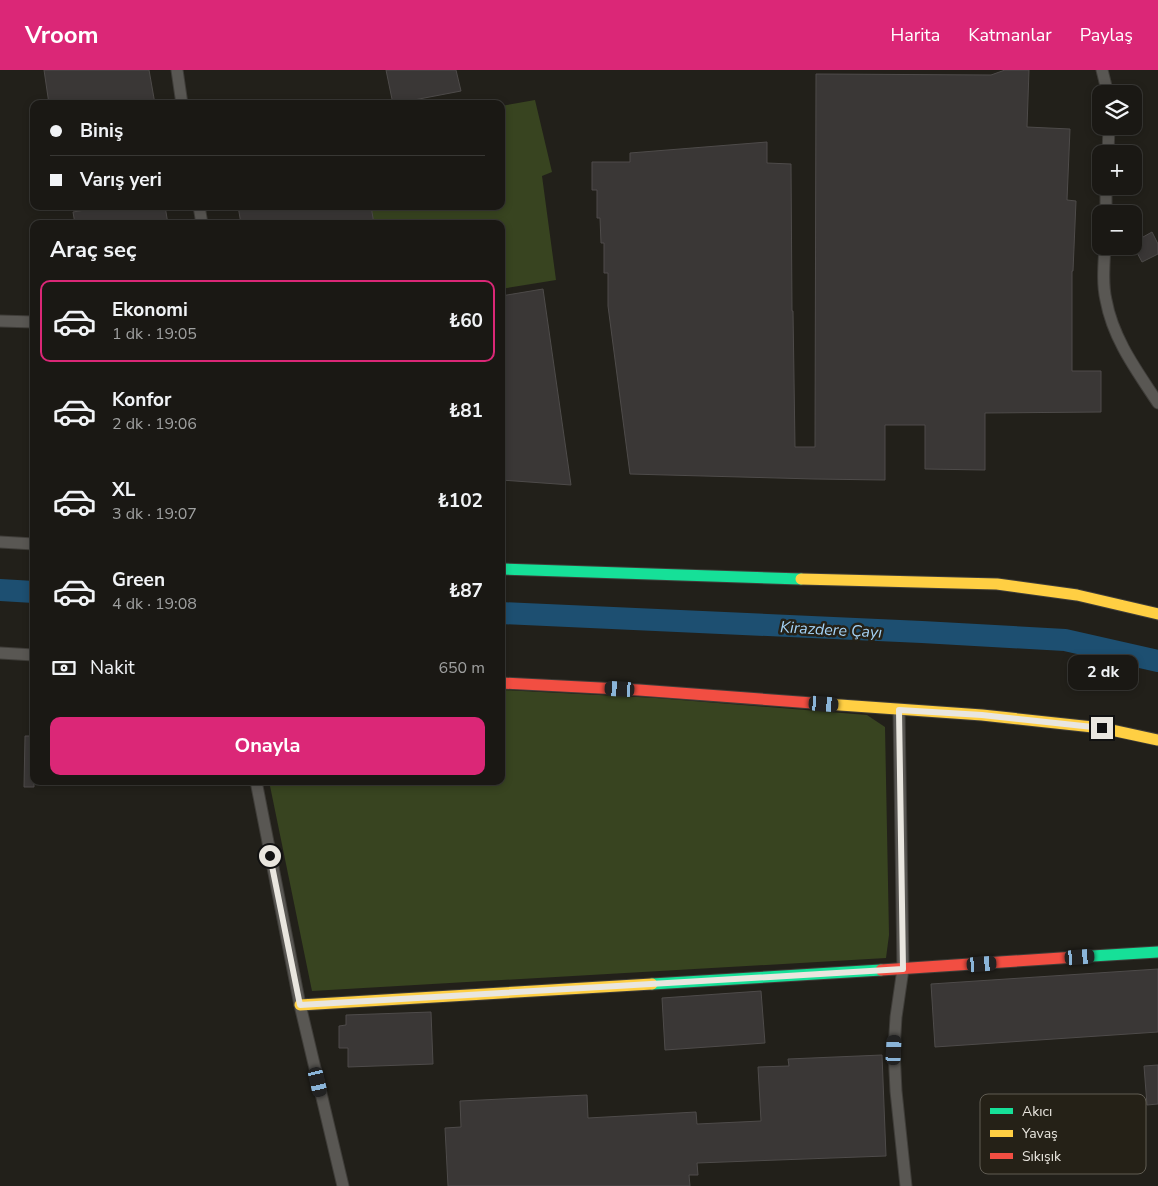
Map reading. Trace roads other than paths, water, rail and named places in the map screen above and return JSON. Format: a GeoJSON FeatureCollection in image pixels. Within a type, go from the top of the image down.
{"type":"FeatureCollection","features":[{"type":"Feature","properties":{"kind":"street"},"geometry":{"type":"LineString","coordinates":[[177,70],[181,100]]}},
{"type":"Feature","properties":{"kind":"street"},"geometry":{"type":"LineString","coordinates":[[1102,70],[1106,85]]}},
{"type":"Feature","properties":{"kind":"street"},"geometry":{"type":"LineString","coordinates":[[1105,255],[1105,299],[1110,317],[1127,354],[1158,403]]}},
{"type":"Feature","properties":{"kind":"street"},"geometry":{"type":"LineString","coordinates":[[0,321],[30,322]]}},
{"type":"Feature","properties":{"kind":"street"},"geometry":{"type":"LineString","coordinates":[[0,542],[30,544]]}},
{"type":"Feature","properties":{"kind":"street"},"geometry":{"type":"LineString","coordinates":[[505,569],[866,582],[997,584],[1077,595],[1158,614]]}},
{"type":"Feature","properties":{"kind":"street"},"geometry":{"type":"LineString","coordinates":[[0,653],[30,655]]}},
{"type":"Feature","properties":{"kind":"street"},"geometry":{"type":"LineString","coordinates":[[505,683],[639,690],[982,715],[1102,728],[1158,740]]}},
{"type":"Feature","properties":{"kind":"street"},"geometry":{"type":"LineString","coordinates":[[899,710],[903,969],[896,1017],[894,1050],[896,1091],[906,1186]]}},
{"type":"Feature","properties":{"kind":"street"},"geometry":{"type":"LineString","coordinates":[[257,785],[300,1005],[343,1186]]}},
{"type":"Feature","properties":{"kind":"street"},"geometry":{"type":"LineString","coordinates":[[300,1005],[1158,952]]}},
{"type":"Feature","properties":{"kind":"waterway","name":"Kirazdere Çayı"},"geometry":{"type":"LineString","coordinates":[[0,590],[30,592]]}},
{"type":"Feature","properties":{"kind":"waterway","name":"Kirazdere Çayı"},"geometry":{"type":"LineString","coordinates":[[505,613],[1065,640],[1158,661]]}}]}
